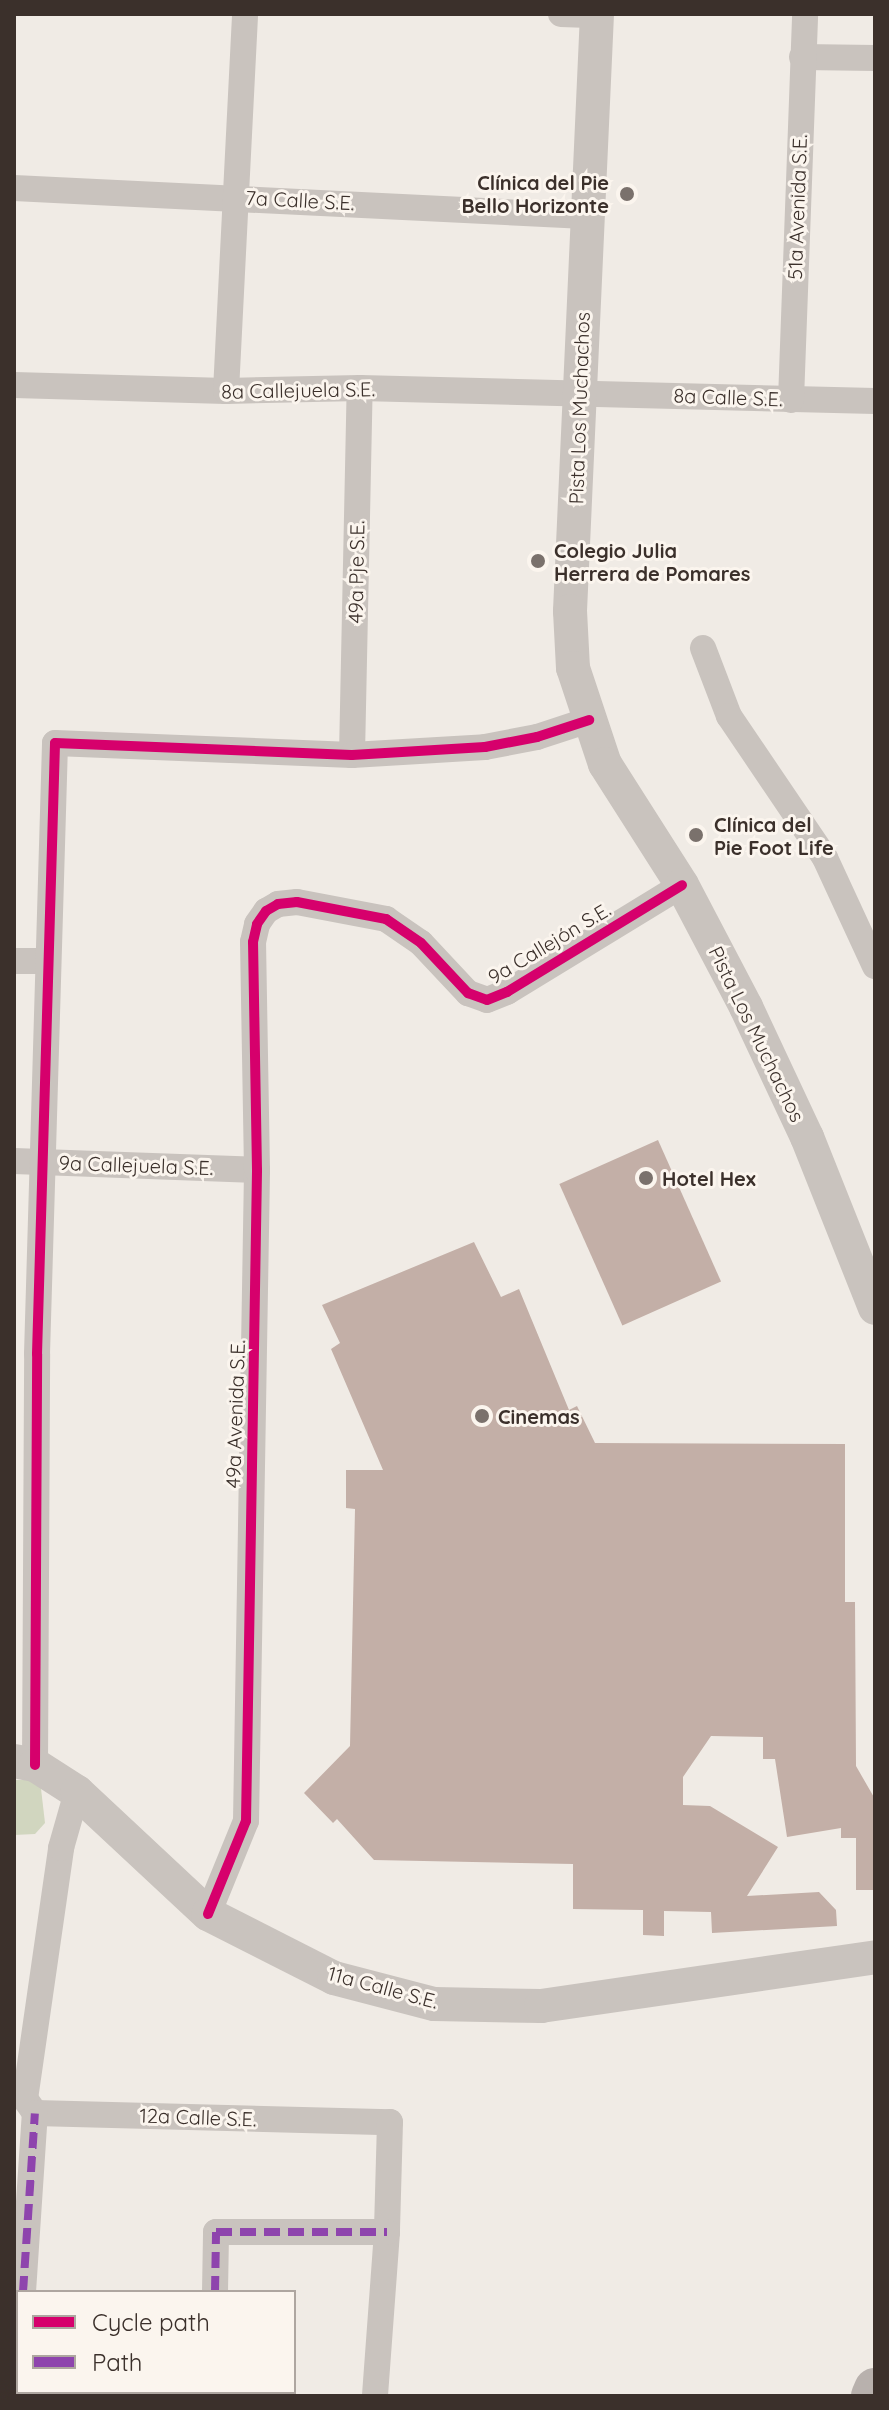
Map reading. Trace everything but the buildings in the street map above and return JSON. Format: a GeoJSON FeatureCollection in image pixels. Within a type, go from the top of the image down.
{"type":"FeatureCollection","features":[{"type":"Feature","properties":{"kind":"main road"},"geometry":{"type":"LineString","coordinates":[[872,2396],[875,2389]]}},
{"type":"Feature","properties":{"kind":"street"},"geometry":{"type":"LineString","coordinates":[[226,391],[245,14]]}},
{"type":"Feature","properties":{"kind":"street"},"geometry":{"type":"LineString","coordinates":[[561,14],[597,15]]}},
{"type":"Feature","properties":{"kind":"street","name":"51a Avenida S.E."},"geometry":{"type":"LineString","coordinates":[[791,400],[805,14]]}},
{"type":"Feature","properties":{"kind":"street","name":"Pista Los Muchachos"},"geometry":{"type":"LineString","coordinates":[[597,15],[585,216],[582,393],[570,611],[573,668],[605,764],[682,885],[802,1125],[875,1308]]}},
{"type":"Feature","properties":{"kind":"street"},"geometry":{"type":"LineString","coordinates":[[802,57],[875,58]]}},
{"type":"Feature","properties":{"kind":"street","name":"7a Calle S.E."},"geometry":{"type":"LineString","coordinates":[[14,188],[585,216]]}},
{"type":"Feature","properties":{"kind":"street","name":"8a Callejuela S.E."},"geometry":{"type":"LineString","coordinates":[[14,385],[226,391],[360,388],[582,393]]}},
{"type":"Feature","properties":{"kind":"street","name":"49a Pje S.E."},"geometry":{"type":"LineString","coordinates":[[352,755],[360,388]]}},
{"type":"Feature","properties":{"kind":"street","name":"8a Calle S.E."},"geometry":{"type":"LineString","coordinates":[[582,393],[875,401]]}},
{"type":"Feature","properties":{"kind":"street"},"geometry":{"type":"LineString","coordinates":[[703,648],[729,716],[826,861],[875,966]]}},
{"type":"Feature","properties":{"kind":"street"},"geometry":{"type":"LineString","coordinates":[[25,1763],[26,1354],[45,1161],[55,743],[352,755],[485,747],[537,737],[589,720]]}},
{"type":"Feature","properties":{"kind":"street","name":"9a Callejón S.E."},"geometry":{"type":"LineString","coordinates":[[266,911],[278,904],[297,902],[386,919],[421,943],[468,993],[487,1000],[507,992],[682,885]]}},
{"type":"Feature","properties":{"kind":"street","name":"49a Avenida S.E."},"geometry":{"type":"LineString","coordinates":[[208,1914],[246,1821],[257,1170],[253,942],[257,924],[266,911]]}},
{"type":"Feature","properties":{"kind":"street"},"geometry":{"type":"LineString","coordinates":[[14,961],[48,961]]}},
{"type":"Feature","properties":{"kind":"street","name":"9a Callejuela S.E."},"geometry":{"type":"LineString","coordinates":[[14,1161],[257,1170]]}},
{"type":"Feature","properties":{"kind":"street","name":"11a Calle S.E."},"geometry":{"type":"LineString","coordinates":[[25,1763],[77,1792],[208,1914],[334,1978],[434,2004],[541,2006],[873,1956]]}},
{"type":"Feature","properties":{"kind":"street"},"geometry":{"type":"LineString","coordinates":[[23,2290],[25,2104],[61,1848],[77,1792]]}},
{"type":"Feature","properties":{"kind":"street","name":"12a Calle S.E."},"geometry":{"type":"LineString","coordinates":[[25,2104],[390,2122],[387,2232]]}},
{"type":"Feature","properties":{"kind":"street"},"geometry":{"type":"LineString","coordinates":[[215,2290],[216,2232],[387,2232],[375,2396]]}},
{"type":"Feature","properties":{"kind":"green space"},"geometry":{"type":"Polygon","coordinates":[[[14,1780],[40,1780],[45,1823],[35,1834],[14,1835],[14,1780]]]}},
{"type":"Feature","properties":{"kind":"marked path"},"geometry":{"type":"LineString","coordinates":[[23,2290],[35,2113]]}},
{"type":"Feature","properties":{"kind":"marked path"},"geometry":{"type":"LineString","coordinates":[[215,2290],[216,2232],[387,2232]]}},
{"type":"Feature","properties":{"kind":"cycle path"},"geometry":{"type":"LineString","coordinates":[[35,1765],[37,1354],[55,743],[352,755],[485,747],[537,737],[589,720]]}},
{"type":"Feature","properties":{"kind":"cycle path"},"geometry":{"type":"LineString","coordinates":[[208,1914],[246,1821],[257,1170],[253,942],[257,924],[266,911],[278,904],[297,902],[386,919],[421,943],[468,993],[487,1000],[507,992],[682,885]]}},
{"type":"Feature","properties":{"kind":"place","name":"Clínica del Pie Bello Horizonte"},"geometry":{"type":"Point","coordinates":[627,194]}},
{"type":"Feature","properties":{"kind":"place","name":"Colegio Julia Herrera de Pomares"},"geometry":{"type":"Point","coordinates":[538,561]}},
{"type":"Feature","properties":{"kind":"place","name":"Clínica del Pie Foot Life"},"geometry":{"type":"Point","coordinates":[696,835]}},
{"type":"Feature","properties":{"kind":"place","name":"Hotel Hex"},"geometry":{"type":"Point","coordinates":[646,1178]}},
{"type":"Feature","properties":{"kind":"place","name":"Cinemas"},"geometry":{"type":"Point","coordinates":[482,1416]}}]}
